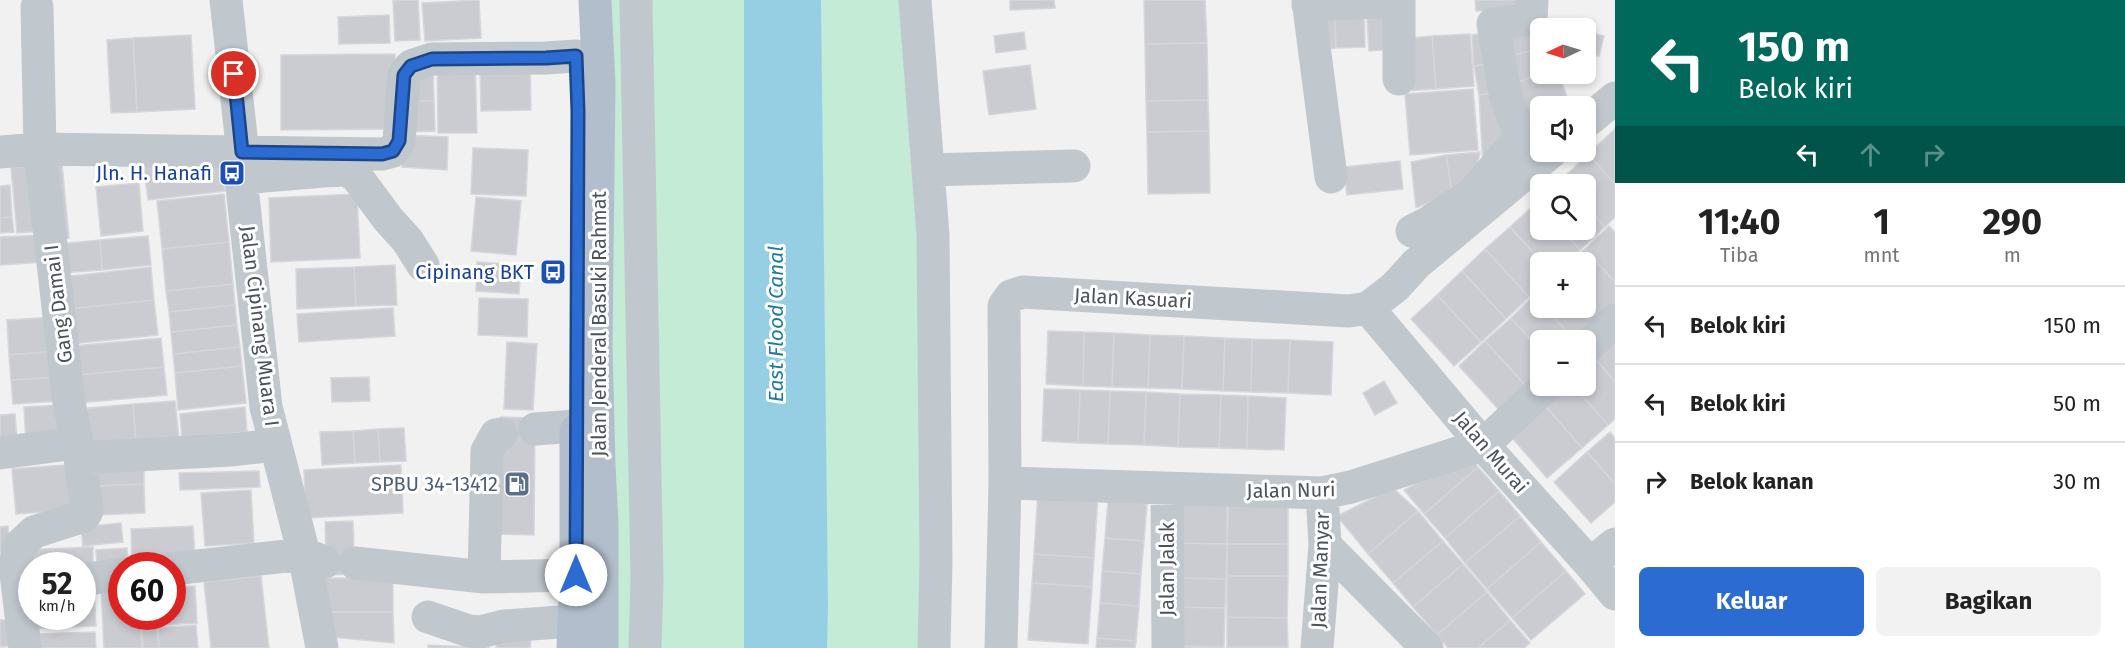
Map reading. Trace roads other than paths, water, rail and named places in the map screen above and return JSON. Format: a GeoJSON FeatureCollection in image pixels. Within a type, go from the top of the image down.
{"type":"FeatureCollection","features":[{"type":"Feature","properties":{"kind":"main road","name":"Jalan Jenderal Basuki Rahmat"},"geometry":{"type":"LineString","coordinates":[[573,634],[576,575],[578,111],[575,0]]}},
{"type":"Feature","properties":{"kind":"main road","name":"Jalan Jenderal Basuki Rahmat"},"geometry":{"type":"LineString","coordinates":[[595,0],[599,84],[596,346],[602,523],[602,648]]}},
{"type":"Feature","properties":{"kind":"street","name":"Jalan Cipinang Muara I"},"geometry":{"type":"LineString","coordinates":[[226,0],[266,407],[275,441],[328,560],[322,648]]}},
{"type":"Feature","properties":{"kind":"street"},"geometry":{"type":"LineString","coordinates":[[636,0],[646,568],[645,648]]}},
{"type":"Feature","properties":{"kind":"street"},"geometry":{"type":"LineString","coordinates":[[915,0],[933,235],[936,550],[934,648]]}},
{"type":"Feature","properties":{"kind":"street"},"geometry":{"type":"LineString","coordinates":[[1412,231],[1472,194],[1521,137],[1506,98],[1492,24],[1531,19],[1532,0]]}},
{"type":"Feature","properties":{"kind":"street"},"geometry":{"type":"LineString","coordinates":[[1331,177],[1308,2],[1399,1],[1399,79]]}},
{"type":"Feature","properties":{"kind":"street","name":"Gang Damai I"},"geometry":{"type":"LineString","coordinates":[[16,589],[15,565],[19,546],[34,532],[84,516],[87,511],[69,403],[40,149],[37,7]]}},
{"type":"Feature","properties":{"kind":"street"},"geometry":{"type":"LineString","coordinates":[[242,165],[382,154],[393,151],[399,141],[404,75],[411,66],[432,59],[576,56]]}},
{"type":"Feature","properties":{"kind":"street"},"geometry":{"type":"LineString","coordinates":[[1596,114],[1615,98]]}},
{"type":"Feature","properties":{"kind":"street"},"geometry":{"type":"LineString","coordinates":[[0,152],[40,149],[322,171],[347,170],[357,177],[388,219],[407,240],[423,265]]}},
{"type":"Feature","properties":{"kind":"street"},"geometry":{"type":"LineString","coordinates":[[1368,308],[1395,287],[1416,264],[1539,162]]}},
{"type":"Feature","properties":{"kind":"street"},"geometry":{"type":"LineString","coordinates":[[928,170],[1074,166]]}},
{"type":"Feature","properties":{"kind":"street","name":"Jalan Kasuari"},"geometry":{"type":"LineString","coordinates":[[1001,648],[1005,483],[1004,306],[1011,296],[1023,292],[1349,311],[1368,308]]}},
{"type":"Feature","properties":{"kind":"street","name":"Jalan Murai"},"geometry":{"type":"LineString","coordinates":[[1368,308],[1483,445],[1615,594]]}},
{"type":"Feature","properties":{"kind":"street"},"geometry":{"type":"LineString","coordinates":[[1596,338],[1615,320]]}},
{"type":"Feature","properties":{"kind":"street","name":"Jalan Nuri"},"geometry":{"type":"LineString","coordinates":[[1005,483],[1322,493],[1351,488],[1483,445],[1535,396]]}},
{"type":"Feature","properties":{"kind":"street"},"geometry":{"type":"LineString","coordinates":[[535,429],[576,426]]}},
{"type":"Feature","properties":{"kind":"street"},"geometry":{"type":"LineString","coordinates":[[484,577],[487,451],[496,435],[501,434]]}},
{"type":"Feature","properties":{"kind":"street"},"geometry":{"type":"LineString","coordinates":[[0,453],[78,450],[230,450],[258,447],[275,441]]}},
{"type":"Feature","properties":{"kind":"street","name":"Jalan Jalak"},"geometry":{"type":"LineString","coordinates":[[1167,489],[1168,648]]}},
{"type":"Feature","properties":{"kind":"street","name":"Jalan Manyar"},"geometry":{"type":"LineString","coordinates":[[1317,648],[1325,545],[1322,493]]}},
{"type":"Feature","properties":{"kind":"street"},"geometry":{"type":"LineString","coordinates":[[1590,564],[1615,544]]}},
{"type":"Feature","properties":{"kind":"street"},"geometry":{"type":"LineString","coordinates":[[1325,545],[1427,648]]}},
{"type":"Feature","properties":{"kind":"street"},"geometry":{"type":"LineString","coordinates":[[186,568],[328,560],[484,577],[576,575]]}},
{"type":"Feature","properties":{"kind":"street"},"geometry":{"type":"LineString","coordinates":[[16,589],[25,648]]}},
{"type":"Feature","properties":{"kind":"street"},"geometry":{"type":"LineString","coordinates":[[428,617],[469,631],[480,632],[504,626],[573,634]]}},
{"type":"Feature","properties":{"kind":"water","name":"East Flood Canal"},"geometry":{"type":"Polygon","coordinates":[[[744,0],[821,0],[827,648],[744,648],[744,0]]]}},
{"type":"Feature","properties":{"kind":"place","name":"Jln. H. Hanafi"},"geometry":{"type":"Point","coordinates":[232,173]}},
{"type":"Feature","properties":{"kind":"place","name":"Cipinang BKT"},"geometry":{"type":"Point","coordinates":[553,272]}},
{"type":"Feature","properties":{"kind":"place","name":"SPBU 34-13412"},"geometry":{"type":"Point","coordinates":[517,484]}}]}
